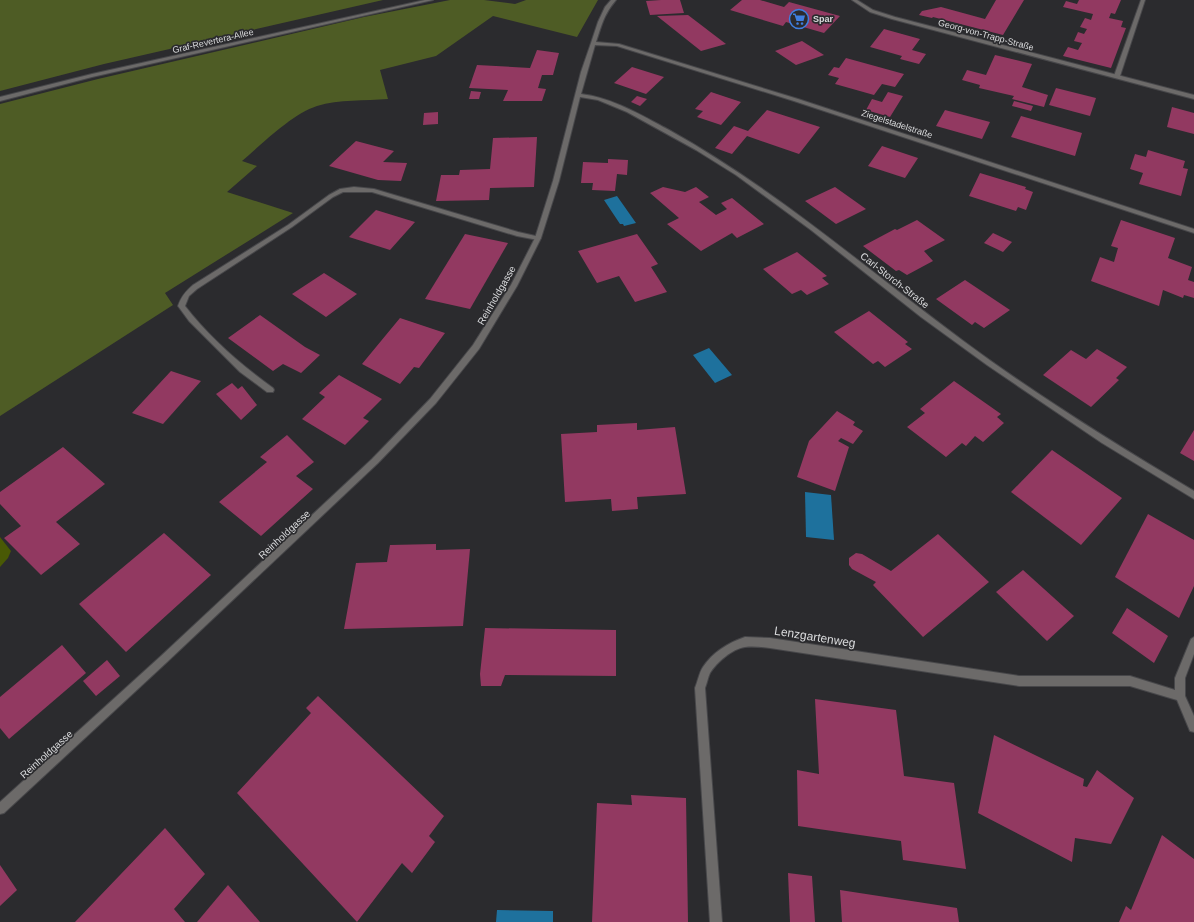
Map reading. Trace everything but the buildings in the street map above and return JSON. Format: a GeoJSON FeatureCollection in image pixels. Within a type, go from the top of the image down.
{"type":"FeatureCollection","features":[{"type":"Feature","properties":{"kind":"street","name":"Graf-Revertera-Allee"},"geometry":{"type":"LineString","coordinates":[[0,99],[92,76],[431,0]]}},
{"type":"Feature","properties":{"kind":"street","name":"Reinholdgasse"},"geometry":{"type":"LineString","coordinates":[[0,809],[328,506],[407,429],[433,401],[476,347],[514,286],[538,238],[558,174],[593,43],[607,8],[614,0]]}},
{"type":"Feature","properties":{"kind":"street","name":"Georg-von-Trapp-Straße"},"geometry":{"type":"LineString","coordinates":[[854,0],[866,8],[885,15],[1001,48],[1117,76],[1194,97]]}},
{"type":"Feature","properties":{"kind":"street"},"geometry":{"type":"LineString","coordinates":[[1117,76],[1143,0]]}},
{"type":"Feature","properties":{"kind":"street","name":"Ziegelstadelstraße"},"geometry":{"type":"LineString","coordinates":[[593,43],[640,51],[804,103],[1194,231]]}},
{"type":"Feature","properties":{"kind":"street","name":"Carl-Storch-Straße"},"geometry":{"type":"LineString","coordinates":[[578,95],[595,97],[624,108],[671,133],[770,195],[929,320],[1024,388],[1108,444],[1194,495]]}},
{"type":"Feature","properties":{"kind":"street"},"geometry":{"type":"LineString","coordinates":[[270,390],[243,370],[191,319],[181,306],[183,300],[195,287],[290,226],[331,196],[342,190],[372,190],[517,234],[538,238]]}},
{"type":"Feature","properties":{"kind":"street","name":"Lenzgartenweg"},"geometry":{"type":"LineString","coordinates":[[716,922],[700,688],[706,671],[714,661],[736,645],[745,642],[770,643],[1019,682],[1130,682],[1180,696]]}},
{"type":"Feature","properties":{"kind":"street"},"geometry":{"type":"LineString","coordinates":[[1194,642],[1180,678],[1180,696],[1194,727]]}},
{"type":"Feature","properties":{"kind":"green space"},"geometry":{"type":"Polygon","coordinates":[[[0,0],[383,0],[104,64],[0,91],[0,0]]]}},
{"type":"Feature","properties":{"kind":"green space"},"geometry":{"type":"Polygon","coordinates":[[[450,0],[484,0],[515,4],[526,0],[598,0],[577,37],[493,16],[436,56],[380,70],[388,99],[343,101],[325,104],[307,110],[288,122],[242,161],[257,166],[227,192],[293,213],[165,293],[173,305],[0,416],[0,104],[98,79],[364,17],[450,0]]]}},
{"type":"Feature","properties":{"kind":"green space"},"geometry":{"type":"Polygon","coordinates":[[[0,537],[11,551],[8,558],[0,567],[0,537]]]}},
{"type":"Feature","properties":{"kind":"water"},"geometry":{"type":"Polygon","coordinates":[[[617,196],[636,223],[624,226],[623,224],[620,224],[604,200],[617,196]]]}},
{"type":"Feature","properties":{"kind":"water"},"geometry":{"type":"Polygon","coordinates":[[[709,348],[732,375],[715,383],[693,355],[709,348]]]}},
{"type":"Feature","properties":{"kind":"water"},"geometry":{"type":"Polygon","coordinates":[[[805,492],[831,495],[834,540],[806,537],[805,492]]]}},
{"type":"Feature","properties":{"kind":"water"},"geometry":{"type":"Polygon","coordinates":[[[497,910],[553,911],[553,922],[496,922],[497,910]]]}},
{"type":"Feature","properties":{"kind":"place","name":"Spar"},"geometry":{"type":"Point","coordinates":[799,19]}}]}
